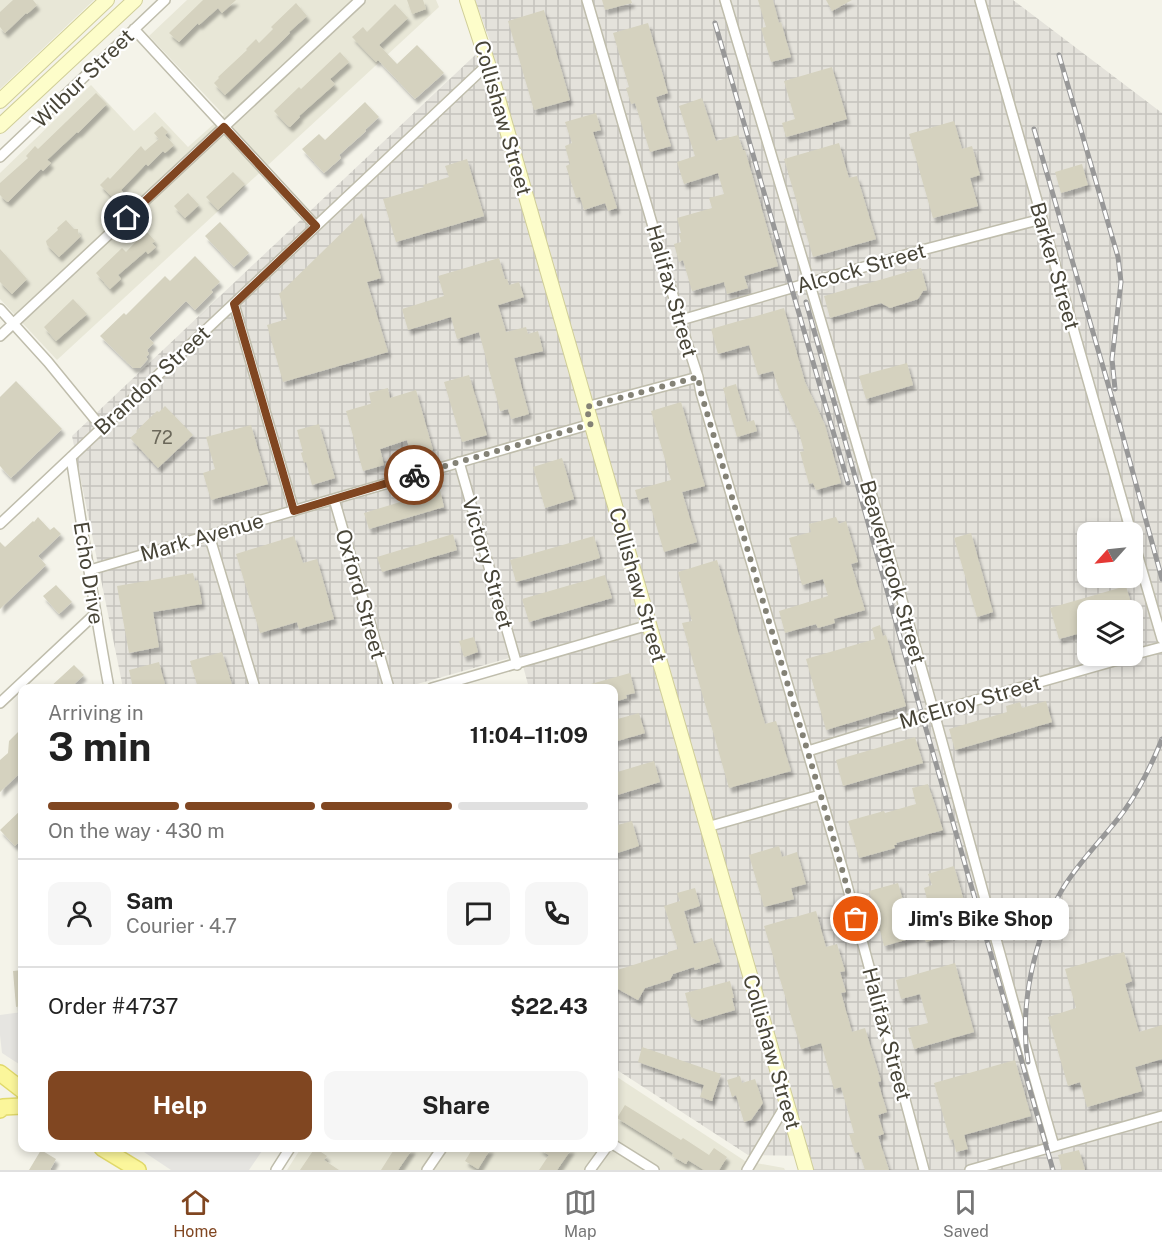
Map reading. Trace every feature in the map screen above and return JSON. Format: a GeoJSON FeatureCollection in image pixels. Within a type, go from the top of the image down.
{"type":"FeatureCollection","features":[{"type":"Feature","properties":{"kind":"main road"},"geometry":{"type":"LineString","coordinates":[[0,1073],[18,1087]]}},
{"type":"Feature","properties":{"kind":"main road"},"geometry":{"type":"LineString","coordinates":[[0,1110],[3,1107],[18,1106]]}},
{"type":"Feature","properties":{"kind":"main road"},"geometry":{"type":"LineString","coordinates":[[122,1153],[138,1170]]}},
{"type":"Feature","properties":{"kind":"street"},"geometry":{"type":"LineString","coordinates":[[0,100],[107,0]]}},
{"type":"Feature","properties":{"kind":"street"},"geometry":{"type":"LineString","coordinates":[[0,126],[135,0]]}},
{"type":"Feature","properties":{"kind":"street","name":"Wilbur Street"},"geometry":{"type":"LineString","coordinates":[[0,157],[165,0]]}},
{"type":"Feature","properties":{"kind":"street"},"geometry":{"type":"LineString","coordinates":[[0,336],[360,0]]}},
{"type":"Feature","properties":{"kind":"street","name":"Collishaw Street"},"geometry":{"type":"LineString","coordinates":[[467,0],[488,64],[806,1170]]}},
{"type":"Feature","properties":{"kind":"street","name":"Halifax Street"},"geometry":{"type":"LineString","coordinates":[[587,0],[844,874],[924,1170]]}},
{"type":"Feature","properties":{"kind":"street","name":"Beaverbrook Street"},"geometry":{"type":"LineString","coordinates":[[725,0],[810,282],[934,712],[1054,1146]]}},
{"type":"Feature","properties":{"kind":"street","name":"Barker Street"},"geometry":{"type":"LineString","coordinates":[[980,0],[1129,522]]}},
{"type":"Feature","properties":{"kind":"street"},"geometry":{"type":"LineString","coordinates":[[134,29],[316,226]]}},
{"type":"Feature","properties":{"kind":"street","name":"Brandon Street"},"geometry":{"type":"LineString","coordinates":[[0,524],[488,64]]}},
{"type":"Feature","properties":{"kind":"street","name":"Alcock Street"},"geometry":{"type":"LineString","coordinates":[[681,320],[926,249],[1042,219]]}},
{"type":"Feature","properties":{"kind":"street"},"geometry":{"type":"LineString","coordinates":[[234,304],[294,511]]}},
{"type":"Feature","properties":{"kind":"street"},"geometry":{"type":"LineString","coordinates":[[0,309],[48,362],[102,428]]}},
{"type":"Feature","properties":{"kind":"street"},"geometry":{"type":"LineString","coordinates":[[586,407],[698,377]]}},
{"type":"Feature","properties":{"kind":"street","name":"Mark Avenue"},"geometry":{"type":"LineString","coordinates":[[90,570],[591,424]]}},
{"type":"Feature","properties":{"kind":"street","name":"Echo Drive"},"geometry":{"type":"LineString","coordinates":[[71,457],[108,684]]}},
{"type":"Feature","properties":{"kind":"street","name":"Victory Street"},"geometry":{"type":"LineString","coordinates":[[459,462],[516,664]]}},
{"type":"Feature","properties":{"kind":"street","name":"Oxford Street"},"geometry":{"type":"LineString","coordinates":[[334,499],[388,684]]}},
{"type":"Feature","properties":{"kind":"street"},"geometry":{"type":"LineString","coordinates":[[209,535],[254,684]]}},
{"type":"Feature","properties":{"kind":"street","name":"Barker Street"},"geometry":{"type":"LineString","coordinates":[[1143,572],[1162,639]]}},
{"type":"Feature","properties":{"kind":"street"},"geometry":{"type":"LineString","coordinates":[[20,684],[95,614]]}},
{"type":"Feature","properties":{"kind":"street"},"geometry":{"type":"LineString","coordinates":[[446,684],[649,625]]}},
{"type":"Feature","properties":{"kind":"street","name":"McElroy Street"},"geometry":{"type":"LineString","coordinates":[[1143,653],[1162,647]]}},
{"type":"Feature","properties":{"kind":"street","name":"McElroy Street"},"geometry":{"type":"LineString","coordinates":[[807,751],[1097,666]]}},
{"type":"Feature","properties":{"kind":"street"},"geometry":{"type":"LineString","coordinates":[[0,703],[18,686]]}},
{"type":"Feature","properties":{"kind":"street"},"geometry":{"type":"LineString","coordinates":[[707,827],[820,795]]}},
{"type":"Feature","properties":{"kind":"street"},"geometry":{"type":"LineString","coordinates":[[747,1170],[787,1103]]}},
{"type":"Feature","properties":{"kind":"street"},"geometry":{"type":"LineString","coordinates":[[970,1170],[1162,1116]]}},
{"type":"Feature","properties":{"kind":"street"},"geometry":{"type":"LineString","coordinates":[[618,1148],[654,1170]]}},
{"type":"Feature","properties":{"kind":"street"},"geometry":{"type":"LineString","coordinates":[[276,1170],[287,1152]]}},
{"type":"Feature","properties":{"kind":"street"},"geometry":{"type":"LineString","coordinates":[[427,1170],[439,1152]]}},
{"type":"Feature","properties":{"kind":"street"},"geometry":{"type":"LineString","coordinates":[[590,1170],[603,1152]]}},
{"type":"Feature","properties":{"kind":"shaded area"},"geometry":{"type":"Polygon","coordinates":[[[0,0],[94,0],[0,89],[0,0]]]}},
{"type":"Feature","properties":{"kind":"shaded area"},"geometry":{"type":"Polygon","coordinates":[[[187,0],[436,0],[439,7],[57,360],[0,299],[0,173],[91,85],[134,131],[155,112],[188,147],[224,115],[149,36],[187,0]]]}},
{"type":"Feature","properties":{"kind":"shaded area"},"geometry":{"type":"Polygon","coordinates":[[[475,0],[1013,0],[1162,113],[1162,1170],[813,1170],[809,1156],[748,1155],[618,1071],[618,684],[528,684],[520,655],[417,684],[122,684],[72,436],[490,41],[475,0]]]}},
{"type":"Feature","properties":{"kind":"shaded area"},"geometry":{"type":"Polygon","coordinates":[[[18,1013],[18,1063],[2,1053],[0,1015],[18,1013]]]}},
{"type":"Feature","properties":{"kind":"shaded area"},"geometry":{"type":"Polygon","coordinates":[[[618,1078],[745,1161],[785,1170],[287,1170],[298,1152],[618,1152],[618,1078]]]}},
{"type":"Feature","properties":{"kind":"shaded area"},"geometry":{"type":"Polygon","coordinates":[[[144,1152],[261,1152],[249,1170],[171,1170],[144,1152]]]}},
{"type":"Feature","properties":{"kind":"building"},"geometry":{"type":"Polygon","coordinates":[[[13,0],[33,0],[37,5],[5,33],[0,27],[0,12],[13,0]]]}},
{"type":"Feature","properties":{"kind":"building"},"geometry":{"type":"Polygon","coordinates":[[[203,0],[236,0],[222,13],[218,8],[199,25],[198,23],[179,42],[169,33],[203,0]]]}},
{"type":"Feature","properties":{"kind":"building"},"geometry":{"type":"Polygon","coordinates":[[[407,0],[423,0],[426,9],[412,14],[407,0]]]}},
{"type":"Feature","properties":{"kind":"building"},"geometry":{"type":"Polygon","coordinates":[[[602,0],[631,0],[632,3],[605,10],[602,0]]]}},
{"type":"Feature","properties":{"kind":"building"},"geometry":{"type":"Polygon","coordinates":[[[758,0],[773,0],[791,57],[771,62],[761,28],[766,27],[758,0]]]}},
{"type":"Feature","properties":{"kind":"building"},"geometry":{"type":"Polygon","coordinates":[[[826,0],[852,0],[832,11],[826,0]]]}},
{"type":"Feature","properties":{"kind":"building"},"geometry":{"type":"Polygon","coordinates":[[[296,3],[307,16],[225,95],[214,83],[218,77],[256,39],[259,43],[273,29],[271,27],[296,3]]]}},
{"type":"Feature","properties":{"kind":"building"},"geometry":{"type":"Polygon","coordinates":[[[395,4],[408,18],[379,45],[397,64],[417,45],[444,73],[415,99],[378,60],[376,62],[352,37],[363,27],[367,32],[395,4]]]}},
{"type":"Feature","properties":{"kind":"building"},"geometry":{"type":"Polygon","coordinates":[[[544,10],[570,100],[534,110],[508,21],[544,10]]]}},
{"type":"Feature","properties":{"kind":"building"},"geometry":{"type":"Polygon","coordinates":[[[648,23],[668,93],[656,97],[671,146],[650,152],[635,103],[631,104],[626,88],[629,87],[613,33],[648,23]]]}},
{"type":"Feature","properties":{"kind":"building"},"geometry":{"type":"Polygon","coordinates":[[[340,52],[349,62],[330,79],[335,84],[290,127],[287,125],[274,111],[340,52]]]}},
{"type":"Feature","properties":{"kind":"building"},"geometry":{"type":"Polygon","coordinates":[[[832,67],[847,119],[786,137],[782,123],[795,119],[784,81],[832,67]]]}},
{"type":"Feature","properties":{"kind":"building"},"geometry":{"type":"Polygon","coordinates":[[[96,93],[107,104],[47,160],[51,163],[43,171],[41,169],[8,202],[5,200],[0,195],[0,183],[28,158],[26,156],[35,146],[38,149],[96,93]]]}},
{"type":"Feature","properties":{"kind":"building"},"geometry":{"type":"Polygon","coordinates":[[[702,98],[716,141],[738,135],[743,150],[745,150],[778,266],[744,276],[748,288],[727,294],[724,282],[692,291],[683,260],[679,262],[674,244],[681,242],[677,218],[712,208],[709,198],[724,194],[718,173],[684,184],[677,162],[695,156],[679,106],[702,98]]]}},
{"type":"Feature","properties":{"kind":"building"},"geometry":{"type":"Polygon","coordinates":[[[365,102],[379,117],[339,155],[341,158],[324,173],[302,149],[319,134],[325,140],[365,102]]]}},
{"type":"Feature","properties":{"kind":"building"},"geometry":{"type":"Polygon","coordinates":[[[596,113],[601,130],[593,132],[617,208],[608,211],[605,203],[584,210],[580,197],[576,198],[566,166],[570,164],[565,146],[572,143],[565,122],[596,113]]]}},
{"type":"Feature","properties":{"kind":"building"},"geometry":{"type":"Polygon","coordinates":[[[954,121],[962,149],[972,146],[980,175],[970,178],[978,206],[933,218],[909,134],[954,121]]]}},
{"type":"Feature","properties":{"kind":"building"},"geometry":{"type":"Polygon","coordinates":[[[162,126],[168,132],[165,135],[174,145],[165,153],[163,151],[148,166],[146,164],[121,190],[123,192],[115,200],[100,185],[108,177],[110,179],[141,146],[145,151],[159,139],[154,133],[162,126]]]}},
{"type":"Feature","properties":{"kind":"building"},"geometry":{"type":"Polygon","coordinates":[[[839,143],[849,178],[857,176],[876,239],[813,257],[784,159],[839,143]]]}},
{"type":"Feature","properties":{"kind":"building"},"geometry":{"type":"Polygon","coordinates":[[[467,159],[484,216],[396,242],[383,199],[449,177],[445,166],[467,159]]]}},
{"type":"Feature","properties":{"kind":"building"},"geometry":{"type":"Polygon","coordinates":[[[1082,164],[1088,185],[1061,193],[1055,172],[1082,164]]]}},
{"type":"Feature","properties":{"kind":"building"},"geometry":{"type":"Polygon","coordinates":[[[233,172],[245,184],[218,210],[206,197],[233,172]]]}},
{"type":"Feature","properties":{"kind":"building"},"geometry":{"type":"Polygon","coordinates":[[[188,193],[199,205],[185,218],[174,206],[188,193]]]}},
{"type":"Feature","properties":{"kind":"building"},"geometry":{"type":"Polygon","coordinates":[[[362,213],[381,278],[367,282],[388,352],[283,382],[267,325],[287,319],[279,294],[362,213]]]}},
{"type":"Feature","properties":{"kind":"building"},"geometry":{"type":"Polygon","coordinates":[[[66,220],[74,229],[78,229],[81,236],[59,257],[46,241],[66,220]]]}},
{"type":"Feature","properties":{"kind":"building"},"geometry":{"type":"Polygon","coordinates":[[[220,222],[249,253],[234,267],[205,236],[220,222]]]}},
{"type":"Feature","properties":{"kind":"building"},"geometry":{"type":"Polygon","coordinates":[[[146,231],[155,241],[152,243],[156,247],[148,254],[146,251],[118,275],[121,279],[110,289],[96,273],[122,248],[126,252],[146,231]]]}},
{"type":"Feature","properties":{"kind":"building"},"geometry":{"type":"Polygon","coordinates":[[[0,249],[27,279],[12,294],[0,282],[0,249]]]}},
{"type":"Feature","properties":{"kind":"building"},"geometry":{"type":"Polygon","coordinates":[[[195,256],[220,282],[195,310],[186,301],[149,338],[154,343],[147,350],[148,359],[140,368],[133,368],[100,336],[124,313],[126,315],[165,276],[170,281],[195,256]]]}},
{"type":"Feature","properties":{"kind":"building"},"geometry":{"type":"Polygon","coordinates":[[[499,258],[505,279],[509,285],[519,282],[524,297],[498,305],[506,332],[526,327],[528,334],[538,331],[543,351],[514,358],[529,414],[511,419],[508,409],[500,411],[479,332],[457,339],[451,317],[408,330],[402,309],[444,296],[438,276],[499,258]]]}},
{"type":"Feature","properties":{"kind":"building"},"geometry":{"type":"Polygon","coordinates":[[[921,268],[927,290],[923,291],[918,299],[890,308],[881,303],[830,318],[824,296],[921,268]]]}},
{"type":"Feature","properties":{"kind":"building"},"geometry":{"type":"Polygon","coordinates":[[[73,299],[87,314],[56,341],[44,327],[73,299]]]}},
{"type":"Feature","properties":{"kind":"building"},"geometry":{"type":"Polygon","coordinates":[[[784,308],[805,382],[825,425],[841,483],[816,490],[813,483],[809,484],[800,452],[804,451],[799,433],[779,390],[773,371],[758,375],[749,345],[718,354],[711,329],[784,308]]]}},
{"type":"Feature","properties":{"kind":"building"},"geometry":{"type":"Polygon","coordinates":[[[907,363],[913,385],[866,399],[859,376],[907,363]]]}},
{"type":"Feature","properties":{"kind":"building"},"geometry":{"type":"Polygon","coordinates":[[[469,375],[487,435],[462,442],[444,382],[469,375]]]}},
{"type":"Feature","properties":{"kind":"building"},"geometry":{"type":"Polygon","coordinates":[[[16,381],[62,429],[11,478],[0,466],[0,397],[16,381]]]}},
{"type":"Feature","properties":{"kind":"building"},"geometry":{"type":"Polygon","coordinates":[[[736,384],[747,422],[754,420],[757,431],[737,437],[723,388],[736,384]]]}},
{"type":"Feature","properties":{"kind":"building"},"geometry":{"type":"Polygon","coordinates":[[[388,388],[390,398],[416,390],[433,450],[412,457],[407,440],[380,449],[384,465],[363,471],[346,411],[370,404],[369,393],[388,388]]]}},
{"type":"Feature","properties":{"kind":"building"},"geometry":{"type":"Polygon","coordinates":[[[681,402],[705,486],[682,492],[697,542],[664,552],[648,497],[638,500],[635,490],[671,480],[651,411],[681,402]]]}},
{"type":"Feature","properties":{"kind":"building"},"geometry":{"type":"Polygon","coordinates":[[[165,406],[193,435],[158,468],[130,438],[165,406]]]}},
{"type":"Feature","properties":{"kind":"building"},"geometry":{"type":"Polygon","coordinates":[[[319,424],[335,478],[312,485],[306,462],[304,463],[301,453],[303,452],[297,430],[319,424]]]}},
{"type":"Feature","properties":{"kind":"building"},"geometry":{"type":"Polygon","coordinates":[[[251,425],[268,484],[211,500],[203,473],[215,469],[206,437],[251,425]]]}},
{"type":"Feature","properties":{"kind":"building"},"geometry":{"type":"Polygon","coordinates":[[[562,458],[574,499],[545,508],[533,467],[562,458]]]}},
{"type":"Feature","properties":{"kind":"building"},"geometry":{"type":"Polygon","coordinates":[[[440,490],[444,507],[369,529],[364,513],[440,490]]]}},
{"type":"Feature","properties":{"kind":"building"},"geometry":{"type":"Polygon","coordinates":[[[38,517],[50,530],[54,527],[61,534],[38,556],[46,565],[0,609],[0,542],[5,547],[38,517]]]}},
{"type":"Feature","properties":{"kind":"building"},"geometry":{"type":"Polygon","coordinates":[[[836,517],[839,524],[846,521],[858,562],[851,564],[865,610],[834,619],[835,623],[818,628],[816,624],[785,633],[779,611],[828,596],[823,579],[802,585],[789,538],[811,532],[809,524],[836,517]]]}},
{"type":"Feature","properties":{"kind":"building"},"geometry":{"type":"Polygon","coordinates":[[[971,533],[993,612],[977,617],[954,538],[971,533]]]}},
{"type":"Feature","properties":{"kind":"building"},"geometry":{"type":"Polygon","coordinates":[[[453,534],[457,550],[382,572],[377,557],[453,534]]]}},
{"type":"Feature","properties":{"kind":"building"},"geometry":{"type":"Polygon","coordinates":[[[294,536],[303,563],[317,559],[334,619],[299,629],[297,622],[260,633],[236,554],[294,536]]]}},
{"type":"Feature","properties":{"kind":"building"},"geometry":{"type":"Polygon","coordinates":[[[594,536],[600,558],[516,582],[510,560],[594,536]]]}},
{"type":"Feature","properties":{"kind":"building"},"geometry":{"type":"Polygon","coordinates":[[[717,560],[765,724],[776,721],[791,771],[729,788],[682,623],[692,621],[678,572],[717,560]]]}},
{"type":"Feature","properties":{"kind":"building"},"geometry":{"type":"Polygon","coordinates":[[[193,573],[195,581],[198,580],[202,604],[153,612],[159,647],[129,653],[117,586],[193,573]]]}},
{"type":"Feature","properties":{"kind":"building"},"geometry":{"type":"Polygon","coordinates":[[[605,575],[612,598],[529,622],[522,599],[605,575]]]}},
{"type":"Feature","properties":{"kind":"building"},"geometry":{"type":"Polygon","coordinates":[[[56,585],[72,602],[59,614],[43,596],[56,585]]]}},
{"type":"Feature","properties":{"kind":"building"},"geometry":{"type":"Polygon","coordinates":[[[1127,588],[1130,600],[1078,600],[1127,588]]]}},
{"type":"Feature","properties":{"kind":"building"},"geometry":{"type":"Polygon","coordinates":[[[1077,600],[1077,634],[1059,639],[1050,608],[1077,600]]]}},
{"type":"Feature","properties":{"kind":"building"},"geometry":{"type":"Polygon","coordinates":[[[880,625],[883,636],[886,635],[906,706],[826,730],[806,659],[875,639],[872,628],[880,625]]]}},
{"type":"Feature","properties":{"kind":"building"},"geometry":{"type":"Polygon","coordinates":[[[474,637],[478,652],[464,657],[459,641],[474,637]]]}},
{"type":"Feature","properties":{"kind":"building"},"geometry":{"type":"Polygon","coordinates":[[[222,652],[232,684],[197,684],[190,661],[222,652]]]}},
{"type":"Feature","properties":{"kind":"building"},"geometry":{"type":"Polygon","coordinates":[[[159,662],[165,684],[132,684],[129,670],[159,662]]]}},
{"type":"Feature","properties":{"kind":"building"},"geometry":{"type":"Polygon","coordinates":[[[74,665],[84,675],[74,684],[53,684],[74,665]]]}},
{"type":"Feature","properties":{"kind":"building"},"geometry":{"type":"Polygon","coordinates":[[[630,673],[635,693],[626,695],[627,698],[618,701],[618,684],[591,684],[630,673]]]}},
{"type":"Feature","properties":{"kind":"building"},"geometry":{"type":"Polygon","coordinates":[[[1046,701],[1052,722],[955,750],[949,729],[1007,712],[1006,706],[1020,702],[1022,708],[1046,701]]]}},
{"type":"Feature","properties":{"kind":"building"},"geometry":{"type":"Polygon","coordinates":[[[639,713],[645,733],[618,741],[618,719],[639,713]]]}},
{"type":"Feature","properties":{"kind":"building"},"geometry":{"type":"Polygon","coordinates":[[[18,732],[18,775],[0,792],[0,760],[8,753],[9,741],[18,732]]]}},
{"type":"Feature","properties":{"kind":"building"},"geometry":{"type":"Polygon","coordinates":[[[915,737],[923,763],[843,786],[836,760],[915,737]]]}},
{"type":"Feature","properties":{"kind":"building"},"geometry":{"type":"Polygon","coordinates":[[[654,761],[660,782],[618,795],[618,772],[654,761]]]}},
{"type":"Feature","properties":{"kind":"building"},"geometry":{"type":"Polygon","coordinates":[[[928,784],[943,830],[896,843],[895,848],[859,858],[848,821],[916,804],[912,788],[928,784]]]}},
{"type":"Feature","properties":{"kind":"building"},"geometry":{"type":"Polygon","coordinates":[[[18,813],[18,843],[15,846],[0,830],[18,813]]]}},
{"type":"Feature","properties":{"kind":"building"},"geometry":{"type":"Polygon","coordinates":[[[632,821],[639,846],[618,853],[618,825],[632,821]]]}},
{"type":"Feature","properties":{"kind":"building"},"geometry":{"type":"Polygon","coordinates":[[[779,846],[782,857],[797,852],[806,884],[791,888],[794,899],[764,907],[749,855],[779,846]]]}},
{"type":"Feature","properties":{"kind":"building"},"geometry":{"type":"Polygon","coordinates":[[[954,866],[972,929],[926,942],[924,935],[884,946],[878,922],[874,923],[872,914],[876,913],[869,891],[898,883],[911,928],[933,921],[924,888],[932,885],[928,874],[954,866]]]}},
{"type":"Feature","properties":{"kind":"building"},"geometry":{"type":"Polygon","coordinates":[[[695,888],[700,906],[684,911],[694,944],[712,938],[720,962],[673,974],[670,980],[645,988],[638,1000],[618,989],[618,970],[678,949],[664,906],[680,901],[677,893],[695,888]]]}},
{"type":"Feature","properties":{"kind":"building"},"geometry":{"type":"Polygon","coordinates":[[[816,911],[826,947],[837,944],[845,971],[840,972],[846,992],[841,993],[852,1032],[865,1028],[881,1081],[878,1082],[887,1112],[878,1115],[884,1134],[878,1136],[889,1170],[865,1170],[859,1152],[855,1153],[849,1134],[854,1133],[841,1087],[834,1089],[821,1043],[801,1049],[764,926],[816,911]]]}},
{"type":"Feature","properties":{"kind":"building"},"geometry":{"type":"Polygon","coordinates":[[[1124,952],[1132,981],[1125,984],[1139,1032],[1162,1025],[1162,1059],[1135,1067],[1142,1091],[1087,1107],[1080,1082],[1068,1086],[1048,1017],[1076,1008],[1065,969],[1124,952]]]}},
{"type":"Feature","properties":{"kind":"building"},"geometry":{"type":"Polygon","coordinates":[[[955,963],[974,1032],[914,1049],[908,1028],[928,1023],[920,994],[901,999],[896,980],[955,963]]]}},
{"type":"Feature","properties":{"kind":"building"},"geometry":{"type":"Polygon","coordinates":[[[18,970],[18,1007],[16,1007],[13,971],[18,970]]]}},
{"type":"Feature","properties":{"kind":"building"},"geometry":{"type":"Polygon","coordinates":[[[730,981],[735,1010],[698,1021],[691,1017],[685,993],[730,981]]]}},
{"type":"Feature","properties":{"kind":"building"},"geometry":{"type":"Polygon","coordinates":[[[642,1047],[721,1074],[712,1101],[700,1097],[704,1085],[638,1062],[642,1047]]]}},
{"type":"Feature","properties":{"kind":"building"},"geometry":{"type":"Polygon","coordinates":[[[1015,1060],[1031,1116],[964,1135],[968,1149],[956,1152],[953,1139],[950,1140],[934,1083],[1015,1060]]]}},
{"type":"Feature","properties":{"kind":"building"},"geometry":{"type":"Polygon","coordinates":[[[740,1076],[742,1083],[755,1079],[763,1103],[751,1120],[744,1122],[736,1095],[732,1097],[727,1080],[740,1076]]]}},
{"type":"Feature","properties":{"kind":"building"},"geometry":{"type":"Polygon","coordinates":[[[625,1105],[709,1155],[714,1148],[727,1157],[719,1170],[704,1170],[688,1160],[686,1164],[672,1156],[673,1153],[618,1119],[625,1105]]]}},
{"type":"Feature","properties":{"kind":"building"},"geometry":{"type":"Polygon","coordinates":[[[1079,1150],[1085,1170],[1062,1170],[1058,1155],[1079,1150]]]}},
{"type":"Feature","properties":{"kind":"building"},"geometry":{"type":"Polygon","coordinates":[[[40,1152],[56,1159],[50,1170],[29,1170],[40,1152]]]}},
{"type":"Feature","properties":{"kind":"building"},"geometry":{"type":"Polygon","coordinates":[[[312,1152],[321,1152],[327,1156],[324,1160],[339,1170],[300,1170],[312,1152]]]}},
{"type":"Feature","properties":{"kind":"building"},"geometry":{"type":"Polygon","coordinates":[[[392,1152],[410,1152],[398,1170],[381,1170],[392,1152]]]}},
{"type":"Feature","properties":{"kind":"building"},"geometry":{"type":"Polygon","coordinates":[[[471,1152],[489,1152],[478,1169],[465,1161],[471,1152]]]}},
{"type":"Feature","properties":{"kind":"building"},"geometry":{"type":"Polygon","coordinates":[[[544,1152],[569,1152],[557,1170],[539,1170],[549,1155],[544,1152]]]}},
{"type":"Feature","properties":{"kind":"railway"},"geometry":{"type":"LineString","coordinates":[[715,23],[848,483]]}},
{"type":"Feature","properties":{"kind":"railway"},"geometry":{"type":"LineString","coordinates":[[1059,55],[1118,257],[1121,282],[1112,359],[1115,389]]}},
{"type":"Feature","properties":{"kind":"railway"},"geometry":{"type":"LineString","coordinates":[[1034,129],[1162,579]]}},
{"type":"Feature","properties":{"kind":"railway"},"geometry":{"type":"LineString","coordinates":[[806,302],[1053,1170]]}},
{"type":"Feature","properties":{"kind":"railway"},"geometry":{"type":"LineString","coordinates":[[1028,1062],[1027,996],[1037,951],[1052,909],[1069,879],[1124,811],[1150,767],[1162,739]]}},
{"type":"Feature","properties":{"kind":"way so far"},"geometry":{"type":"LineString","coordinates":[[414,475],[591,424],[586,407],[698,377],[856,919]]}},
{"type":"Feature","properties":{"kind":"place","name":"Jim's Bike Shop"},"geometry":{"type":"Point","coordinates":[856,919]}},
{"type":"Feature","properties":{"kind":"route"},"geometry":{"type":"LineString","coordinates":[[127,218],[224,127],[316,226],[234,304],[294,511],[414,475]]}}]}
